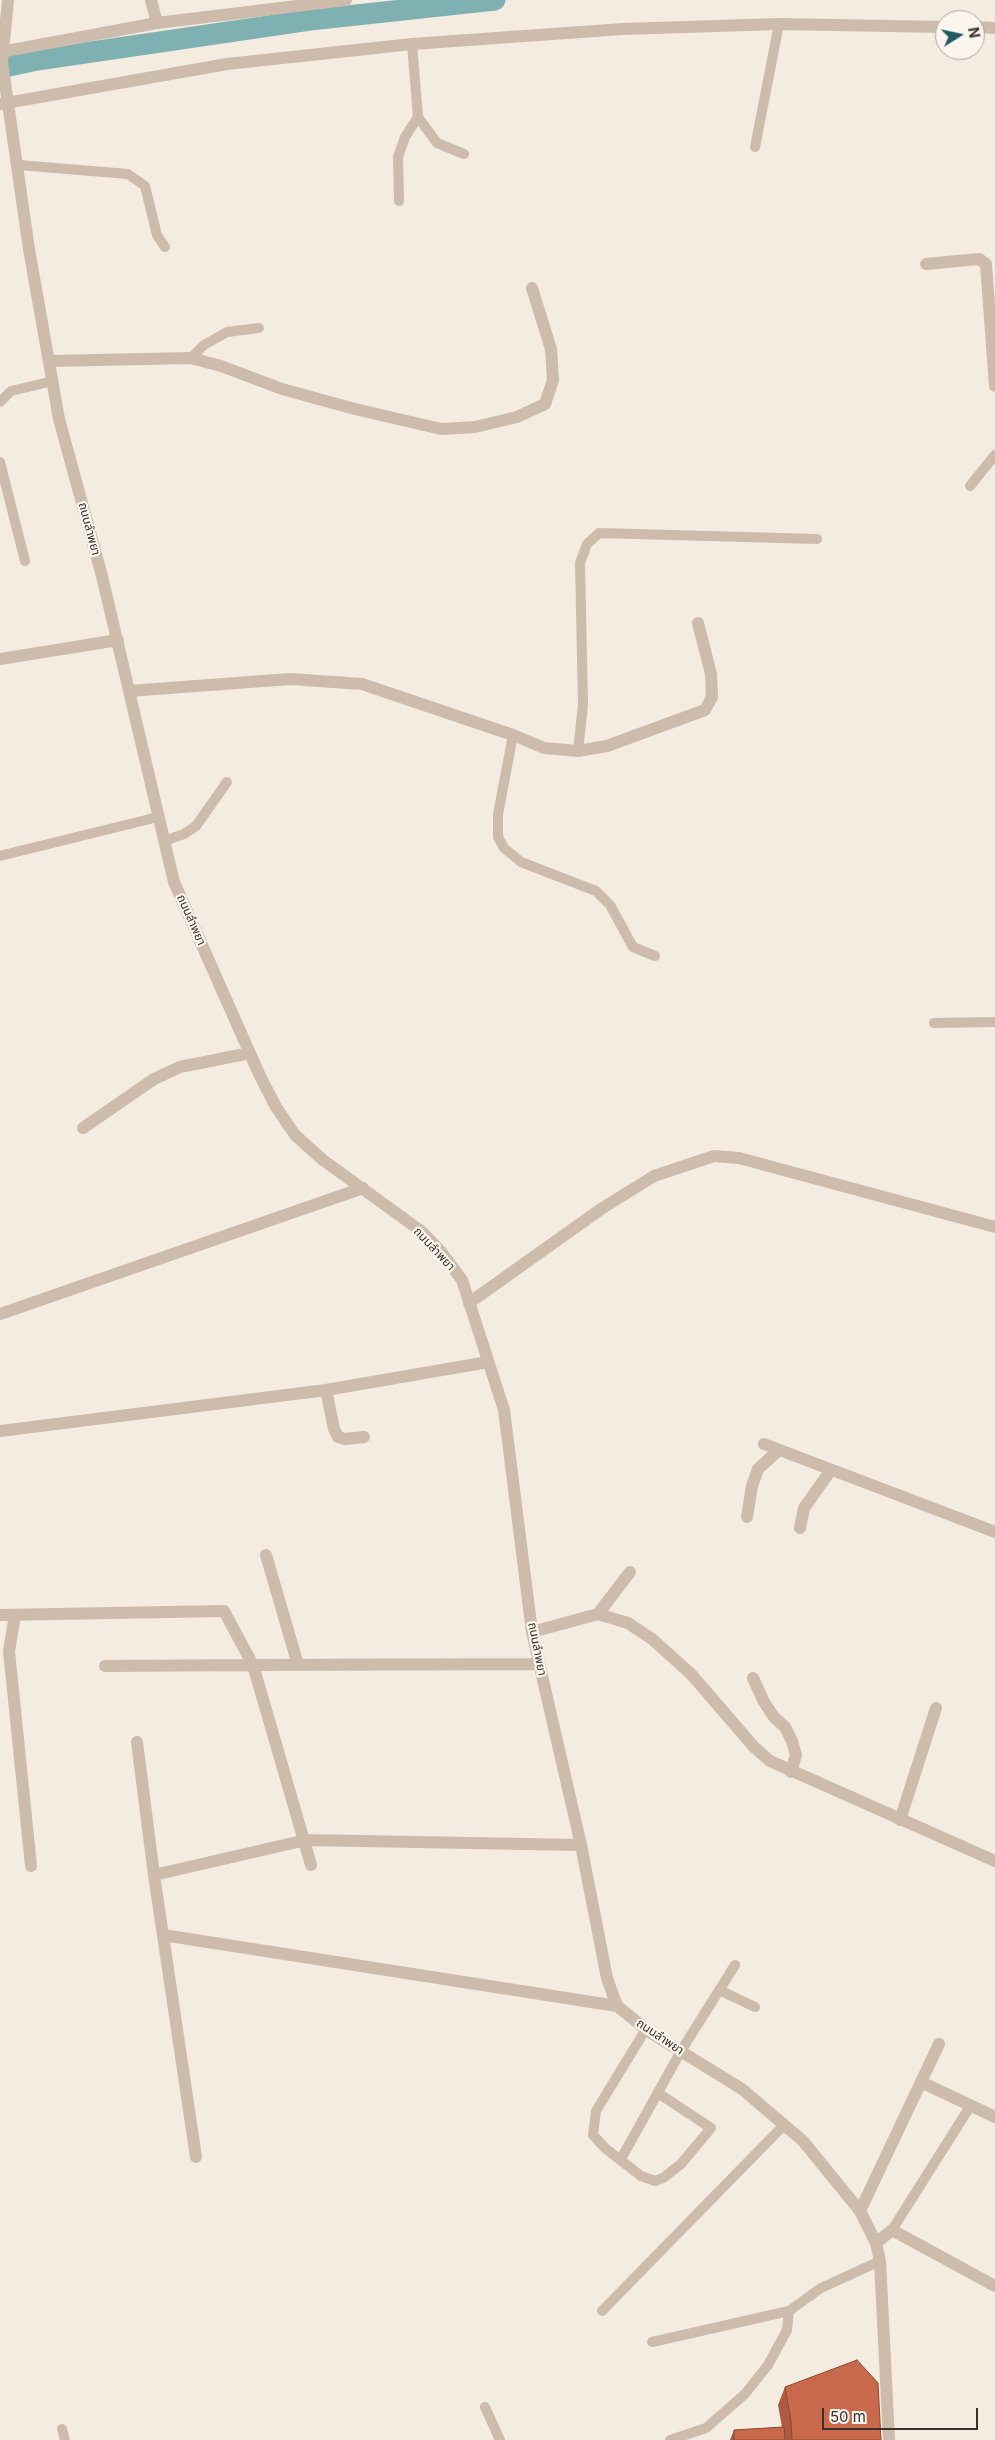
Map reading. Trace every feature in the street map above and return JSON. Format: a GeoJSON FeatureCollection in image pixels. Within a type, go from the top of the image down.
{"type":"FeatureCollection","features":[{"type":"Feature","properties":{"kind":"street","name":"ถนนลำพยา"},"geometry":{"type":"LineString","coordinates":[[8,0],[2,55],[5,99],[19,165],[29,249],[59,419],[118,640],[174,882],[250,1054],[276,1107],[295,1135],[323,1160],[421,1231],[442,1253],[462,1280],[504,1410],[532,1632],[582,1845],[607,1978],[617,2006],[646,2029],[742,2089],[804,2141],[860,2211],[876,2243],[880,2261],[889,2440]]}},
{"type":"Feature","properties":{"kind":"street"},"geometry":{"type":"LineString","coordinates":[[151,0],[157,24]]}},
{"type":"Feature","properties":{"kind":"street"},"geometry":{"type":"LineString","coordinates":[[2,55],[157,24],[268,5],[346,0]]}},
{"type":"Feature","properties":{"kind":"street"},"geometry":{"type":"LineString","coordinates":[[5,99],[227,64],[412,44],[623,29],[779,24],[935,27]]}},
{"type":"Feature","properties":{"kind":"street"},"geometry":{"type":"LineString","coordinates":[[926,264],[979,259],[986,264],[995,386]]}},
{"type":"Feature","properties":{"kind":"street"},"geometry":{"type":"LineString","coordinates":[[49,361],[191,358],[221,366],[282,389],[355,410],[440,429],[475,427],[517,417],[545,404],[553,380],[551,348],[532,288]]}},
{"type":"Feature","properties":{"kind":"street"},"geometry":{"type":"LineString","coordinates":[[129,691],[290,679],[362,684],[513,735],[544,748],[578,751],[607,746],[705,710],[712,697],[711,674],[698,622]]}},
{"type":"Feature","properties":{"kind":"street"},"geometry":{"type":"LineString","coordinates":[[0,659],[118,640]]}},
{"type":"Feature","properties":{"kind":"street"},"geometry":{"type":"LineString","coordinates":[[83,1128],[154,1079],[180,1067],[250,1054]]}},
{"type":"Feature","properties":{"kind":"street"},"geometry":{"type":"LineString","coordinates":[[469,1303],[601,1209],[654,1176],[714,1156],[739,1158],[995,1227]]}},
{"type":"Feature","properties":{"kind":"street"},"geometry":{"type":"LineString","coordinates":[[0,1314],[362,1188]]}},
{"type":"Feature","properties":{"kind":"street"},"geometry":{"type":"LineString","coordinates":[[0,1431],[326,1390],[488,1362]]}},
{"type":"Feature","properties":{"kind":"street"},"geometry":{"type":"LineString","coordinates":[[326,1390],[334,1429],[338,1437],[345,1439],[364,1436]]}},
{"type":"Feature","properties":{"kind":"street"},"geometry":{"type":"LineString","coordinates":[[764,1444],[995,1532]]}},
{"type":"Feature","properties":{"kind":"street"},"geometry":{"type":"LineString","coordinates":[[747,1517],[752,1486],[758,1470],[780,1450]]}},
{"type":"Feature","properties":{"kind":"street"},"geometry":{"type":"LineString","coordinates":[[800,1528],[804,1508],[831,1470]]}},
{"type":"Feature","properties":{"kind":"street"},"geometry":{"type":"LineString","coordinates":[[266,1555],[298,1665]]}},
{"type":"Feature","properties":{"kind":"street"},"geometry":{"type":"LineString","coordinates":[[598,1614],[630,1572]]}},
{"type":"Feature","properties":{"kind":"street"},"geometry":{"type":"LineString","coordinates":[[0,1615],[224,1611],[253,1665],[312,1865]]}},
{"type":"Feature","properties":{"kind":"street"},"geometry":{"type":"LineString","coordinates":[[532,1632],[598,1614],[628,1623],[652,1639],[691,1674],[754,1747],[770,1761],[791,1772],[995,1861]]}},
{"type":"Feature","properties":{"kind":"street"},"geometry":{"type":"LineString","coordinates":[[15,1615],[9,1651],[31,1866]]}},
{"type":"Feature","properties":{"kind":"street"},"geometry":{"type":"LineString","coordinates":[[105,1666],[539,1664]]}},
{"type":"Feature","properties":{"kind":"street"},"geometry":{"type":"LineString","coordinates":[[753,1678],[764,1702],[774,1717],[785,1727],[792,1741],[796,1755],[791,1772]]}},
{"type":"Feature","properties":{"kind":"street"},"geometry":{"type":"LineString","coordinates":[[900,1820],[936,1708]]}},
{"type":"Feature","properties":{"kind":"street"},"geometry":{"type":"LineString","coordinates":[[137,1742],[154,1875],[196,2157]]}},
{"type":"Feature","properties":{"kind":"street"},"geometry":{"type":"LineString","coordinates":[[154,1875],[306,1840],[582,1845]]}},
{"type":"Feature","properties":{"kind":"street"},"geometry":{"type":"LineString","coordinates":[[163,1935],[617,2006]]}},
{"type":"Feature","properties":{"kind":"street"},"geometry":{"type":"LineString","coordinates":[[860,2211],[939,2044]]}},
{"type":"Feature","properties":{"kind":"street"},"geometry":{"type":"LineString","coordinates":[[922,2082],[995,2117]]}},
{"type":"Feature","properties":{"kind":"street"},"geometry":{"type":"LineString","coordinates":[[876,2243],[892,2230],[995,2286]]}},
{"type":"Feature","properties":{"kind":"lane"},"geometry":{"type":"LineString","coordinates":[[754,147],[779,24]]}},
{"type":"Feature","properties":{"kind":"lane"},"geometry":{"type":"LineString","coordinates":[[412,44],[418,117],[437,143],[464,154]]}},
{"type":"Feature","properties":{"kind":"lane"},"geometry":{"type":"LineString","coordinates":[[399,201],[398,157],[405,137],[418,117]]}},
{"type":"Feature","properties":{"kind":"lane"},"geometry":{"type":"LineString","coordinates":[[19,165],[128,174],[145,186],[157,235],[165,247]]}},
{"type":"Feature","properties":{"kind":"lane"},"geometry":{"type":"LineString","coordinates":[[191,358],[204,345],[227,332],[259,328]]}},
{"type":"Feature","properties":{"kind":"lane"},"geometry":{"type":"LineString","coordinates":[[0,402],[10,391],[52,380]]}},
{"type":"Feature","properties":{"kind":"lane"},"geometry":{"type":"LineString","coordinates":[[970,486],[995,455]]}},
{"type":"Feature","properties":{"kind":"lane"},"geometry":{"type":"LineString","coordinates":[[0,462],[25,561]]}},
{"type":"Feature","properties":{"kind":"lane"},"geometry":{"type":"LineString","coordinates":[[578,751],[583,705],[580,563],[587,544],[599,533],[817,539]]}},
{"type":"Feature","properties":{"kind":"lane"},"geometry":{"type":"LineString","coordinates":[[513,735],[498,814],[498,837],[504,848],[521,862],[596,891],[610,905],[633,946],[655,956]]}},
{"type":"Feature","properties":{"kind":"lane"},"geometry":{"type":"LineString","coordinates":[[164,841],[184,834],[196,826],[227,782]]}},
{"type":"Feature","properties":{"kind":"lane"},"geometry":{"type":"LineString","coordinates":[[0,856],[158,817]]}},
{"type":"Feature","properties":{"kind":"lane"},"geometry":{"type":"LineString","coordinates":[[934,1023],[995,1022]]}},
{"type":"Feature","properties":{"kind":"lane"},"geometry":{"type":"LineString","coordinates":[[622,2159],[681,2051],[735,1965]]}},
{"type":"Feature","properties":{"kind":"lane"},"geometry":{"type":"LineString","coordinates":[[719,1990],[755,2008]]}},
{"type":"Feature","properties":{"kind":"lane"},"geometry":{"type":"LineString","coordinates":[[646,2029],[596,2111],[593,2135],[605,2148],[622,2159],[641,2176],[654,2181],[664,2178],[680,2164],[711,2128],[658,2094]]}},
{"type":"Feature","properties":{"kind":"lane"},"geometry":{"type":"LineString","coordinates":[[892,2230],[971,2105]]}},
{"type":"Feature","properties":{"kind":"lane"},"geometry":{"type":"LineString","coordinates":[[602,2311],[784,2125]]}},
{"type":"Feature","properties":{"kind":"lane"},"geometry":{"type":"LineString","coordinates":[[652,2342],[789,2310],[820,2288],[880,2261]]}},
{"type":"Feature","properties":{"kind":"lane"},"geometry":{"type":"LineString","coordinates":[[670,2440],[706,2428],[745,2394],[768,2365],[787,2330],[789,2310]]}},
{"type":"Feature","properties":{"kind":"lane"},"geometry":{"type":"LineString","coordinates":[[485,2407],[500,2440]]}},
{"type":"Feature","properties":{"kind":"lane"},"geometry":{"type":"LineString","coordinates":[[62,2429],[65,2440]]}},
{"type":"Feature","properties":{"kind":"building"},"geometry":{"type":"Polygon","coordinates":[[[857,2360],[878,2383],[881,2440],[792,2440],[785,2387],[857,2360]]]}},
{"type":"Feature","properties":{"kind":"building"},"geometry":{"type":"Polygon","coordinates":[[[784,2427],[785,2440],[734,2440],[734,2430],[784,2427]]]}},
{"type":"Feature","properties":{"kind":"waterway"},"geometry":{"type":"LineString","coordinates":[[0,68],[37,60],[310,20],[495,0]]}}]}
